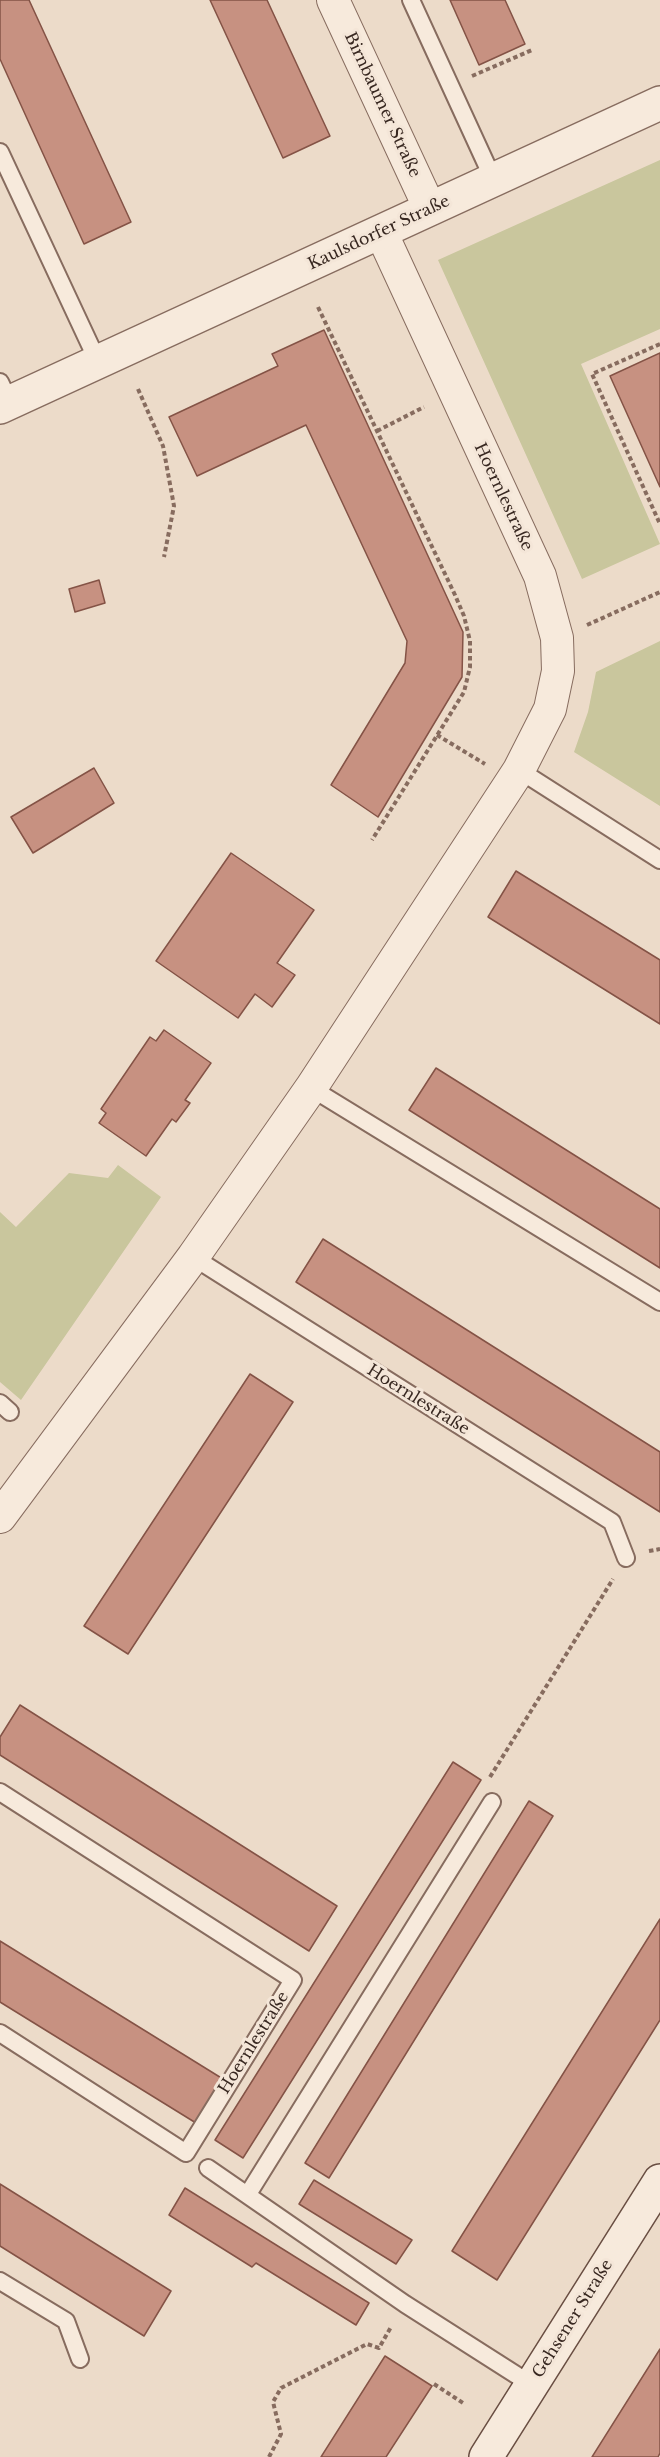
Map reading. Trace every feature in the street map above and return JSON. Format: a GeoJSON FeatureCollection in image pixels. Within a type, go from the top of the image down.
{"type":"FeatureCollection","features":[{"type":"Feature","properties":{"kind":"street","name":"Birnbaumer Straße"},"geometry":{"type":"LineString","coordinates":[[333,0],[430,209]]}},
{"type":"Feature","properties":{"kind":"street","name":"Kaulsdorfer Straße"},"geometry":{"type":"LineString","coordinates":[[3,397],[98,362],[660,103]]}},
{"type":"Feature","properties":{"kind":"street","name":"Hoernlestraße"},"geometry":{"type":"LineString","coordinates":[[0,1517],[193,1257],[311,1088],[519,770],[550,709],[558,671],[557,638],[540,576],[381,232]]}},
{"type":"Feature","properties":{"kind":"street","name":"Gehsener Straße"},"geometry":{"type":"LineString","coordinates":[[486,2457],[655,2201]]}},
{"type":"Feature","properties":{"kind":"lane"},"geometry":{"type":"LineString","coordinates":[[411,0],[494,180]]}},
{"type":"Feature","properties":{"kind":"lane"},"geometry":{"type":"LineString","coordinates":[[0,152],[98,362]]}},
{"type":"Feature","properties":{"kind":"lane"},"geometry":{"type":"LineString","coordinates":[[519,770],[660,860]]}},
{"type":"Feature","properties":{"kind":"lane"},"geometry":{"type":"LineString","coordinates":[[311,1088],[660,1302]]}},
{"type":"Feature","properties":{"kind":"lane","name":"Hoernlestraße"},"geometry":{"type":"LineString","coordinates":[[193,1257],[612,1522],[626,1558]]}},
{"type":"Feature","properties":{"kind":"lane","name":"Hoernlestraße"},"geometry":{"type":"LineString","coordinates":[[0,1792],[293,1980],[186,2153],[0,2033]]}},
{"type":"Feature","properties":{"kind":"lane"},"geometry":{"type":"LineString","coordinates":[[248,2194],[492,1802]]}},
{"type":"Feature","properties":{"kind":"lane"},"geometry":{"type":"LineString","coordinates":[[208,2168],[405,2304],[532,2385]]}},
{"type":"Feature","properties":{"kind":"lane"},"geometry":{"type":"LineString","coordinates":[[0,2281],[66,2321],[80,2359]]}},
{"type":"Feature","properties":{"kind":"path"},"geometry":{"type":"LineString","coordinates":[[450,86],[532,50]]}},
{"type":"Feature","properties":{"kind":"path"},"geometry":{"type":"LineString","coordinates":[[318,307],[455,595],[470,641],[470,667],[464,692],[372,840]]}},
{"type":"Feature","properties":{"kind":"path"},"geometry":{"type":"LineString","coordinates":[[660,344],[592,374],[660,524]]}},
{"type":"Feature","properties":{"kind":"path"},"geometry":{"type":"LineString","coordinates":[[138,389],[163,446],[174,506],[164,557]]}},
{"type":"Feature","properties":{"kind":"path"},"geometry":{"type":"LineString","coordinates":[[377,431],[431,403]]}},
{"type":"Feature","properties":{"kind":"path"},"geometry":{"type":"LineString","coordinates":[[587,625],[660,592]]}},
{"type":"Feature","properties":{"kind":"path"},"geometry":{"type":"LineString","coordinates":[[437,735],[485,764]]}},
{"type":"Feature","properties":{"kind":"path"},"geometry":{"type":"LineString","coordinates":[[492,1802],[486,1783],[626,1558]]}},
{"type":"Feature","properties":{"kind":"path"},"geometry":{"type":"LineString","coordinates":[[269,2457],[281,2434],[273,2402],[281,2388],[367,2344],[379,2348],[405,2304]]}},
{"type":"Feature","properties":{"kind":"path"},"geometry":{"type":"LineString","coordinates":[[434,2384],[463,2403]]}},
{"type":"Feature","properties":{"kind":"shaded area"},"geometry":{"type":"Polygon","coordinates":[[[660,160],[660,329],[581,364],[660,544],[582,579],[438,260],[660,160]]]}},
{"type":"Feature","properties":{"kind":"shaded area"},"geometry":{"type":"Polygon","coordinates":[[[660,641],[660,806],[574,752],[588,712],[596,672],[660,641]]]}},
{"type":"Feature","properties":{"kind":"shaded area"},"geometry":{"type":"Polygon","coordinates":[[[118,1165],[161,1197],[21,1400],[0,1382],[0,1212],[16,1227],[69,1173],[108,1178],[118,1165]]]}},
{"type":"Feature","properties":{"kind":"building"},"geometry":{"type":"Polygon","coordinates":[[[0,0],[29,0],[131,222],[84,244],[0,59],[0,0]]]}},
{"type":"Feature","properties":{"kind":"building"},"geometry":{"type":"Polygon","coordinates":[[[210,0],[267,0],[330,136],[283,158],[210,0]]]}},
{"type":"Feature","properties":{"kind":"building"},"geometry":{"type":"Polygon","coordinates":[[[450,0],[505,0],[525,44],[479,65],[450,0]]]}},
{"type":"Feature","properties":{"kind":"building"},"geometry":{"type":"Polygon","coordinates":[[[324,330],[463,632],[462,677],[378,817],[331,785],[405,663],[407,641],[306,425],[197,476],[169,417],[278,366],[272,354],[324,330]]]}},
{"type":"Feature","properties":{"kind":"building"},"geometry":{"type":"Polygon","coordinates":[[[660,353],[660,487],[610,376],[660,353]]]}},
{"type":"Feature","properties":{"kind":"building"},"geometry":{"type":"Polygon","coordinates":[[[99,580],[105,603],[75,612],[69,589],[99,580]]]}},
{"type":"Feature","properties":{"kind":"building"},"geometry":{"type":"Polygon","coordinates":[[[94,768],[114,803],[33,853],[11,817],[94,768]]]}},
{"type":"Feature","properties":{"kind":"building"},"geometry":{"type":"Polygon","coordinates":[[[231,853],[314,910],[277,963],[295,975],[272,1007],[255,994],[238,1018],[156,961],[231,853]]]}},
{"type":"Feature","properties":{"kind":"building"},"geometry":{"type":"Polygon","coordinates":[[[516,871],[660,960],[660,1024],[488,917],[516,871]]]}},
{"type":"Feature","properties":{"kind":"building"},"geometry":{"type":"Polygon","coordinates":[[[164,1030],[211,1063],[185,1100],[190,1103],[176,1122],[172,1119],[146,1156],[99,1123],[106,1113],[101,1109],[150,1037],[156,1041],[164,1030]]]}},
{"type":"Feature","properties":{"kind":"building"},"geometry":{"type":"Polygon","coordinates":[[[436,1068],[660,1209],[660,1268],[409,1110],[436,1068]]]}},
{"type":"Feature","properties":{"kind":"building"},"geometry":{"type":"Polygon","coordinates":[[[323,1239],[660,1452],[660,1512],[296,1282],[323,1239]]]}},
{"type":"Feature","properties":{"kind":"building"},"geometry":{"type":"Polygon","coordinates":[[[250,1374],[293,1402],[128,1654],[84,1626],[250,1374]]]}},
{"type":"Feature","properties":{"kind":"building"},"geometry":{"type":"Polygon","coordinates":[[[20,1705],[337,1906],[309,1951],[0,1755],[0,1737],[20,1705]]]}},
{"type":"Feature","properties":{"kind":"building"},"geometry":{"type":"Polygon","coordinates":[[[453,1762],[481,1780],[243,2158],[215,2140],[453,1762]]]}},
{"type":"Feature","properties":{"kind":"building"},"geometry":{"type":"Polygon","coordinates":[[[529,1801],[553,1816],[329,2178],[305,2163],[529,1801]]]}},
{"type":"Feature","properties":{"kind":"building"},"geometry":{"type":"Polygon","coordinates":[[[660,1919],[660,2020],[497,2280],[452,2251],[660,1919]]]}},
{"type":"Feature","properties":{"kind":"building"},"geometry":{"type":"Polygon","coordinates":[[[0,1941],[223,2079],[196,2123],[0,2002],[0,1941]]]}},
{"type":"Feature","properties":{"kind":"building"},"geometry":{"type":"Polygon","coordinates":[[[314,2180],[412,2240],[396,2264],[299,2204],[314,2180]]]}},
{"type":"Feature","properties":{"kind":"building"},"geometry":{"type":"Polygon","coordinates":[[[0,2184],[171,2291],[144,2336],[0,2246],[0,2184]]]}},
{"type":"Feature","properties":{"kind":"building"},"geometry":{"type":"Polygon","coordinates":[[[185,2188],[369,2303],[356,2325],[256,2263],[252,2267],[169,2215],[185,2188]]]}},
{"type":"Feature","properties":{"kind":"building"},"geometry":{"type":"Polygon","coordinates":[[[660,2349],[660,2453],[658,2457],[592,2457],[660,2349]]]}},
{"type":"Feature","properties":{"kind":"building"},"geometry":{"type":"Polygon","coordinates":[[[385,2356],[432,2386],[386,2457],[321,2457],[385,2356]]]}}]}
